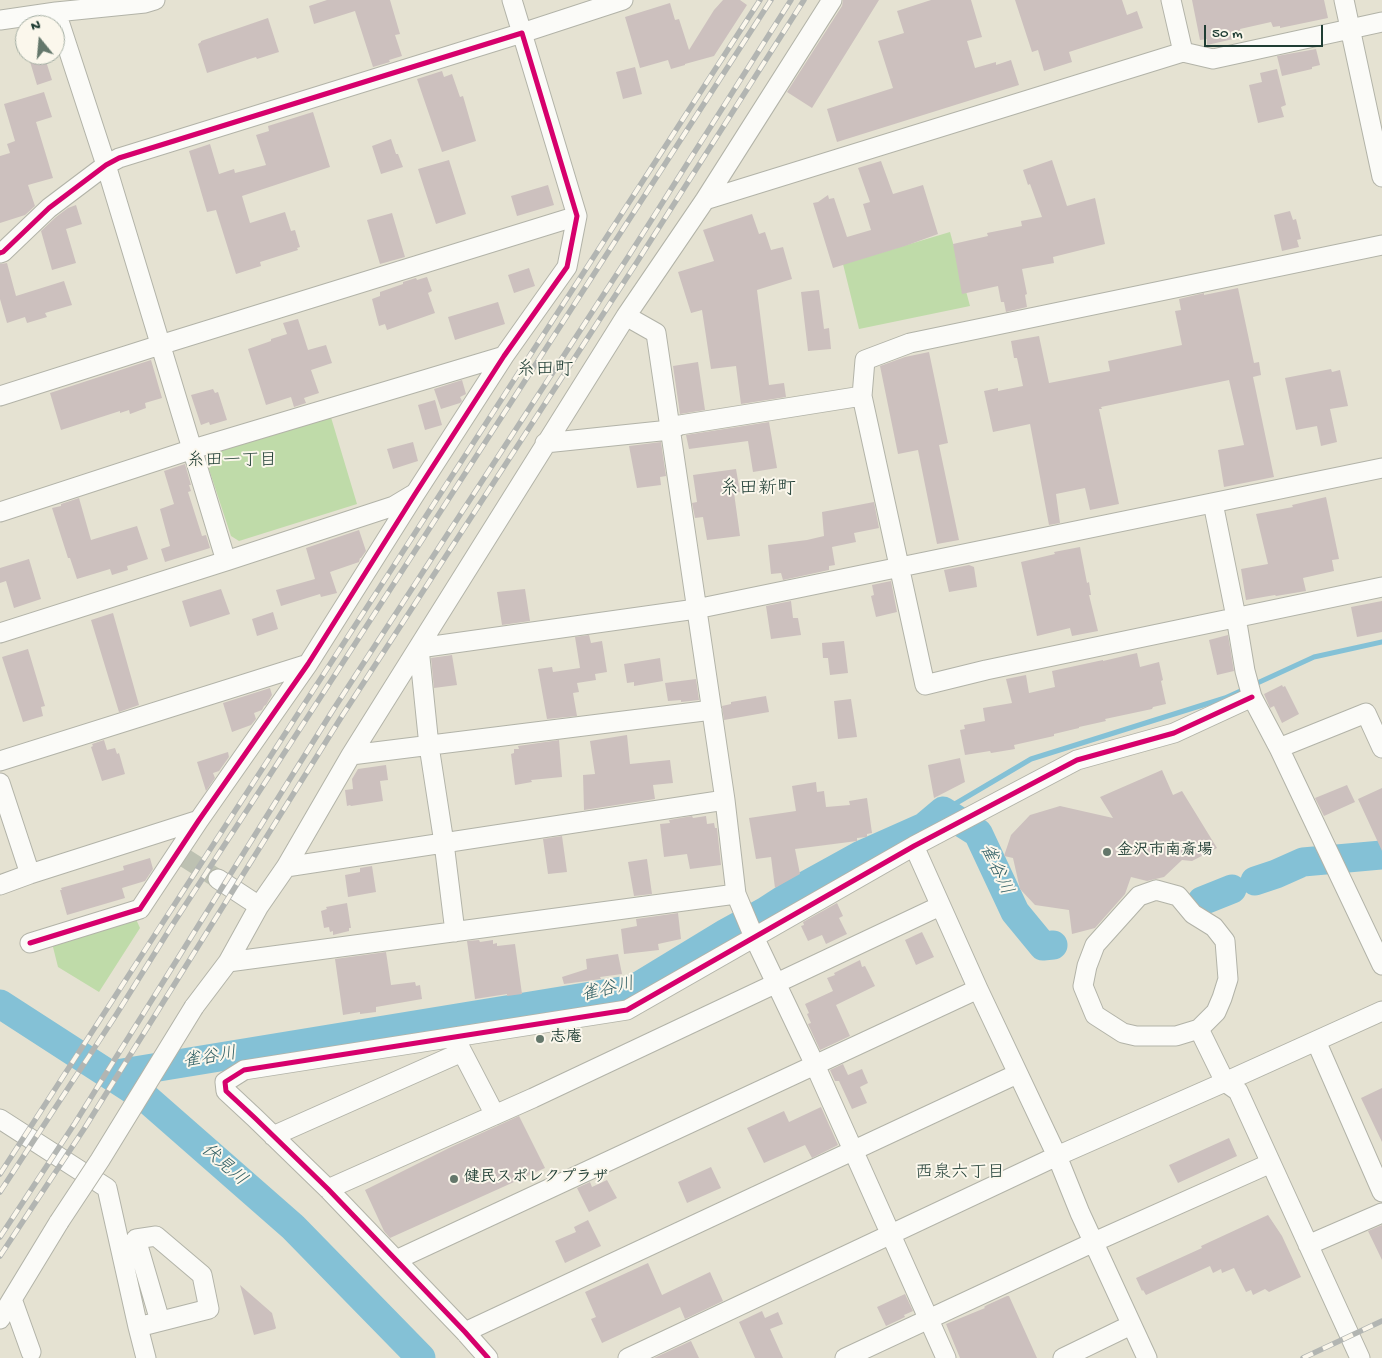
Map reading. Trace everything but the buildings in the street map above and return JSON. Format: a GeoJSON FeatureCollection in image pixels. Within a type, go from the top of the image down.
{"type":"FeatureCollection","features":[{"type":"Feature","properties":{"kind":"street"},"geometry":{"type":"LineString","coordinates":[[0,20],[145,3],[155,0]]}},
{"type":"Feature","properties":{"kind":"street"},"geometry":{"type":"LineString","coordinates":[[30,943],[140,909],[181,856],[198,820],[308,664],[504,356],[567,267],[577,216],[512,0]]}},
{"type":"Feature","properties":{"kind":"street"},"geometry":{"type":"LineString","coordinates":[[0,253],[49,208],[106,165],[119,158],[623,0]]}},
{"type":"Feature","properties":{"kind":"street"},"geometry":{"type":"LineString","coordinates":[[0,1319],[194,1007],[228,962],[259,906],[286,867],[351,755],[545,443],[626,316],[706,200],[832,0]]}},
{"type":"Feature","properties":{"kind":"street"},"geometry":{"type":"LineString","coordinates":[[1171,0],[1183,52]]}},
{"type":"Feature","properties":{"kind":"street"},"geometry":{"type":"LineString","coordinates":[[1344,0],[1382,177]]}},
{"type":"Feature","properties":{"kind":"street"},"geometry":{"type":"LineString","coordinates":[[56,12],[106,165],[226,561]]}},
{"type":"Feature","properties":{"kind":"street"},"geometry":{"type":"LineString","coordinates":[[706,200],[1183,52],[1213,59],[1382,22]]}},
{"type":"Feature","properties":{"kind":"street"},"geometry":{"type":"LineString","coordinates":[[0,396],[577,216]]}},
{"type":"Feature","properties":{"kind":"street"},"geometry":{"type":"LineString","coordinates":[[1382,245],[910,343],[865,360],[862,396],[925,685],[986,670],[1382,587]]}},
{"type":"Feature","properties":{"kind":"street"},"geometry":{"type":"LineString","coordinates":[[626,316],[656,333],[739,901],[854,1151],[946,1358]]}},
{"type":"Feature","properties":{"kind":"street"},"geometry":{"type":"LineString","coordinates":[[0,512],[193,449],[504,356]]}},
{"type":"Feature","properties":{"kind":"street"},"geometry":{"type":"LineString","coordinates":[[545,443],[670,430],[680,424],[862,396]]}},
{"type":"Feature","properties":{"kind":"street"},"geometry":{"type":"LineString","coordinates":[[419,648],[696,609],[1382,468]]}},
{"type":"Feature","properties":{"kind":"street"},"geometry":{"type":"LineString","coordinates":[[0,633],[394,506],[415,494]]}},
{"type":"Feature","properties":{"kind":"street"},"geometry":{"type":"LineString","coordinates":[[1213,503],[1248,686],[1382,965]]}},
{"type":"Feature","properties":{"kind":"street"},"geometry":{"type":"LineString","coordinates":[[419,648],[429,746],[455,932]]}},
{"type":"Feature","properties":{"kind":"street"},"geometry":{"type":"LineString","coordinates":[[0,761],[308,664]]}},
{"type":"Feature","properties":{"kind":"street"},"geometry":{"type":"LineString","coordinates":[[488,1358],[328,1190],[226,1091],[225,1082],[244,1070],[458,1044],[626,1010],[753,934],[1077,760],[1174,733],[1248,686]]}},
{"type":"Feature","properties":{"kind":"street"},"geometry":{"type":"LineString","coordinates":[[351,755],[712,710]]}},
{"type":"Feature","properties":{"kind":"street"},"geometry":{"type":"LineString","coordinates":[[1279,748],[1366,713],[1382,748]]}},
{"type":"Feature","properties":{"kind":"street"},"geometry":{"type":"LineString","coordinates":[[0,783],[30,874]]}},
{"type":"Feature","properties":{"kind":"street"},"geometry":{"type":"LineString","coordinates":[[286,867],[725,800]]}},
{"type":"Feature","properties":{"kind":"street"},"geometry":{"type":"LineString","coordinates":[[0,885],[198,820]]}},
{"type":"Feature","properties":{"kind":"street"},"geometry":{"type":"LineString","coordinates":[[914,846],[1017,1074],[1057,1156],[1146,1358]]}},
{"type":"Feature","properties":{"kind":"street"},"geometry":{"type":"LineString","coordinates":[[218,879],[259,906]]}},
{"type":"Feature","properties":{"kind":"street"},"geometry":{"type":"LineString","coordinates":[[1156,890],[1178,896],[1193,914],[1214,927],[1225,941],[1228,979],[1216,1012],[1199,1030],[1176,1036],[1136,1036],[1123,1033],[1095,1015],[1083,986],[1087,966],[1095,945],[1139,896],[1156,890]]}},
{"type":"Feature","properties":{"kind":"street"},"geometry":{"type":"LineString","coordinates":[[228,962],[455,932],[739,901]]}},
{"type":"Feature","properties":{"kind":"street"},"geometry":{"type":"LineString","coordinates":[[328,1190],[495,1115],[940,906]]}},
{"type":"Feature","properties":{"kind":"street"},"geometry":{"type":"LineString","coordinates":[[396,1260],[978,989]]}},
{"type":"Feature","properties":{"kind":"street"},"geometry":{"type":"LineString","coordinates":[[628,1358],[1057,1156],[1382,1011]]}},
{"type":"Feature","properties":{"kind":"street"},"geometry":{"type":"LineString","coordinates":[[1199,1030],[1225,1082],[1238,1091],[1360,1358]]}},
{"type":"Feature","properties":{"kind":"street"},"geometry":{"type":"LineString","coordinates":[[1316,1041],[1382,1192]]}},
{"type":"Feature","properties":{"kind":"street"},"geometry":{"type":"LineString","coordinates":[[458,1044],[495,1115]]}},
{"type":"Feature","properties":{"kind":"street"},"geometry":{"type":"LineString","coordinates":[[273,1136],[458,1044]]}},
{"type":"Feature","properties":{"kind":"street"},"geometry":{"type":"LineString","coordinates":[[465,1332],[1017,1074]]}},
{"type":"Feature","properties":{"kind":"street"},"geometry":{"type":"LineString","coordinates":[[0,1119],[108,1188],[146,1358]]}},
{"type":"Feature","properties":{"kind":"street"},"geometry":{"type":"LineString","coordinates":[[845,1358],[1094,1242],[1271,1163]]}},
{"type":"Feature","properties":{"kind":"street"},"geometry":{"type":"LineString","coordinates":[[1308,1245],[1382,1213]]}},
{"type":"Feature","properties":{"kind":"street"},"geometry":{"type":"LineString","coordinates":[[138,1327],[209,1310],[202,1275],[156,1236],[136,1239],[160,1321]]}},
{"type":"Feature","properties":{"kind":"street"},"geometry":{"type":"LineString","coordinates":[[12,1299],[31,1352]]}},
{"type":"Feature","properties":{"kind":"street"},"geometry":{"type":"LineString","coordinates":[[1063,1358],[1132,1326]]}},
{"type":"Feature","properties":{"kind":"green space"},"geometry":{"type":"Polygon","coordinates":[[[950,232],[970,306],[859,329],[843,264],[950,232]]]}},
{"type":"Feature","properties":{"kind":"green space"},"geometry":{"type":"Polygon","coordinates":[[[330,414],[357,504],[239,541],[231,536],[206,460],[210,453],[330,414]]]}},
{"type":"Feature","properties":{"kind":"green space"},"geometry":{"type":"Polygon","coordinates":[[[135,917],[140,928],[99,992],[58,967],[52,943],[135,917]]]}},
{"type":"Feature","properties":{"kind":"waterway"},"geometry":{"type":"LineString","coordinates":[[1253,685],[1314,657],[1382,642]]}},
{"type":"Feature","properties":{"kind":"waterway"},"geometry":{"type":"LineString","coordinates":[[943,811],[1031,759],[1225,698],[1245,689]]}},
{"type":"Feature","properties":{"kind":"waterway","name":"雀谷川"},"geometry":{"type":"LineString","coordinates":[[110,1075],[634,989],[803,887],[861,855],[924,827],[943,811],[978,833],[1015,912],[1043,946],[1053,945]]}},
{"type":"Feature","properties":{"kind":"waterway","name":"雀谷川"},"geometry":{"type":"LineString","coordinates":[[1255,881],[1303,862],[1382,855]]}},
{"type":"Feature","properties":{"kind":"waterway","name":"雀谷川"},"geometry":{"type":"LineString","coordinates":[[1202,901],[1232,889]]}},
{"type":"Feature","properties":{"kind":"waterway","name":"伏見川"},"geometry":{"type":"LineString","coordinates":[[0,1004],[147,1099],[293,1227],[421,1358]]}},
{"type":"Feature","properties":{"kind":"tunnel"},"geometry":{"type":"LineString","coordinates":[[185,858],[218,879]]}},
{"type":"Feature","properties":{"kind":"railway"},"geometry":{"type":"LineString","coordinates":[[0,1174],[760,0]]}},
{"type":"Feature","properties":{"kind":"railway"},"geometry":{"type":"LineString","coordinates":[[0,1192],[771,0]]}},
{"type":"Feature","properties":{"kind":"railway"},"geometry":{"type":"LineString","coordinates":[[0,1237],[75,1123],[333,710],[628,257],[791,0]]}},
{"type":"Feature","properties":{"kind":"railway"},"geometry":{"type":"LineString","coordinates":[[0,1256],[84,1129],[342,716],[637,262],[804,0]]}},
{"type":"Feature","properties":{"kind":"railway"},"geometry":{"type":"LineString","coordinates":[[1303,1358],[1382,1321]]}},
{"type":"Feature","properties":{"kind":"cycle path"},"geometry":{"type":"LineString","coordinates":[[0,253],[49,208],[106,165],[119,158],[522,33],[577,216],[567,267],[504,356],[308,664],[199,820],[140,909],[30,943]]}},
{"type":"Feature","properties":{"kind":"cycle path"},"geometry":{"type":"LineString","coordinates":[[488,1358],[328,1189],[226,1091],[225,1082],[244,1070],[627,1010],[914,846],[1077,760],[1174,733],[1252,697]]}},
{"type":"Feature","properties":{"kind":"place","name":"金沢市南斎場"},"geometry":{"type":"Point","coordinates":[1107,852]}},
{"type":"Feature","properties":{"kind":"place","name":"志庵"},"geometry":{"type":"Point","coordinates":[540,1039]}},
{"type":"Feature","properties":{"kind":"place","name":"健民スポレクプラザ"},"geometry":{"type":"Point","coordinates":[454,1179]}},
{"type":"Feature","properties":{"kind":"district","name":"糸田町"},"geometry":{"type":"Point","coordinates":[545,371]}},
{"type":"Feature","properties":{"kind":"district","name":"糸田一丁目"},"geometry":{"type":"Point","coordinates":[232,462]}},
{"type":"Feature","properties":{"kind":"district","name":"糸田新町"},"geometry":{"type":"Point","coordinates":[758,490]}},
{"type":"Feature","properties":{"kind":"district","name":"西泉六丁目"},"geometry":{"type":"Point","coordinates":[960,1174]}}]}
